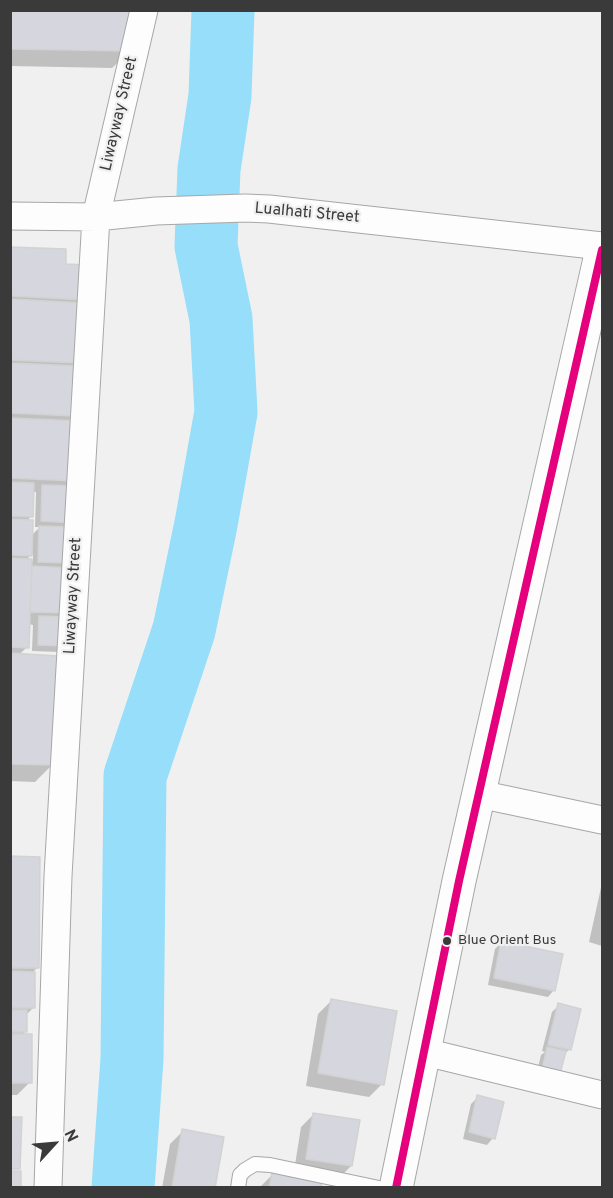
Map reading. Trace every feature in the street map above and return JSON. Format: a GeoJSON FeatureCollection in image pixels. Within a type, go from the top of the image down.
{"type":"FeatureCollection","features":[{"type":"Feature","properties":{"kind":"main road"},"geometry":{"type":"LineString","coordinates":[[396,1188],[459,880],[603,248]]}},
{"type":"Feature","properties":{"kind":"street","name":"Liwayway Street"},"geometry":{"type":"LineString","coordinates":[[48,1188],[57,876],[96,217],[144,10]]}},
{"type":"Feature","properties":{"kind":"street","name":"Lualhati Street"},"geometry":{"type":"LineString","coordinates":[[10,216],[96,217],[156,211],[244,208],[294,211],[603,248]]}},
{"type":"Feature","properties":{"kind":"street"},"geometry":{"type":"LineString","coordinates":[[479,794],[603,820]]}},
{"type":"Feature","properties":{"kind":"street"},"geometry":{"type":"LineString","coordinates":[[425,1052],[603,1095]]}},
{"type":"Feature","properties":{"kind":"lane"},"geometry":{"type":"LineString","coordinates":[[238,1188],[240,1175],[255,1164],[270,1165],[379,1188]]}},
{"type":"Feature","properties":{"kind":"building"},"geometry":{"type":"Polygon","coordinates":[[[10,10],[132,10],[131,51],[10,49],[10,10]]]}},
{"type":"Feature","properties":{"kind":"building"},"geometry":{"type":"Polygon","coordinates":[[[10,247],[66,249],[66,264],[87,265],[86,300],[10,296],[10,247]]]}},
{"type":"Feature","properties":{"kind":"building"},"geometry":{"type":"Polygon","coordinates":[[[10,299],[84,303],[81,363],[10,360],[10,299]]]}},
{"type":"Feature","properties":{"kind":"building"},"geometry":{"type":"Polygon","coordinates":[[[10,363],[77,366],[75,416],[10,413],[10,363]]]}},
{"type":"Feature","properties":{"kind":"building"},"geometry":{"type":"Polygon","coordinates":[[[10,418],[80,421],[77,481],[10,478],[10,418]]]}},
{"type":"Feature","properties":{"kind":"building"},"geometry":{"type":"Polygon","coordinates":[[[10,482],[34,483],[33,517],[10,516],[10,482]]]}},
{"type":"Feature","properties":{"kind":"building"},"geometry":{"type":"Polygon","coordinates":[[[42,485],[78,486],[76,523],[41,521],[42,485]]]}},
{"type":"Feature","properties":{"kind":"building"},"geometry":{"type":"Polygon","coordinates":[[[10,519],[33,520],[32,556],[10,555],[10,519]]]}},
{"type":"Feature","properties":{"kind":"building"},"geometry":{"type":"Polygon","coordinates":[[[39,526],[73,527],[71,563],[38,562],[39,526]]]}},
{"type":"Feature","properties":{"kind":"building"},"geometry":{"type":"Polygon","coordinates":[[[10,558],[32,559],[29,648],[10,647],[10,558]]]}},
{"type":"Feature","properties":{"kind":"building"},"geometry":{"type":"Polygon","coordinates":[[[32,566],[70,568],[68,613],[30,612],[32,566]]]}},
{"type":"Feature","properties":{"kind":"building"},"geometry":{"type":"Polygon","coordinates":[[[39,616],[68,617],[67,646],[38,645],[39,616]]]}},
{"type":"Feature","properties":{"kind":"building"},"geometry":{"type":"Polygon","coordinates":[[[10,653],[58,656],[54,765],[10,764],[10,653]]]}},
{"type":"Feature","properties":{"kind":"building"},"geometry":{"type":"Polygon","coordinates":[[[10,856],[40,857],[39,968],[10,968],[10,856]]]}},
{"type":"Feature","properties":{"kind":"building"},"geometry":{"type":"Polygon","coordinates":[[[501,941],[563,954],[555,991],[494,978],[501,941]]]}},
{"type":"Feature","properties":{"kind":"building"},"geometry":{"type":"Polygon","coordinates":[[[10,971],[35,972],[35,1008],[10,1008],[10,971]]]}},
{"type":"Feature","properties":{"kind":"building"},"geometry":{"type":"Polygon","coordinates":[[[331,999],[397,1011],[384,1085],[318,1073],[331,999]]]}},
{"type":"Feature","properties":{"kind":"building"},"geometry":{"type":"Polygon","coordinates":[[[558,1003],[581,1009],[571,1050],[548,1045],[558,1003]]]}},
{"type":"Feature","properties":{"kind":"building"},"geometry":{"type":"Polygon","coordinates":[[[10,1010],[27,1010],[27,1032],[10,1032],[10,1010]]]}},
{"type":"Feature","properties":{"kind":"building"},"geometry":{"type":"Polygon","coordinates":[[[10,1034],[32,1034],[32,1083],[10,1083],[10,1034]]]}},
{"type":"Feature","properties":{"kind":"building"},"geometry":{"type":"Polygon","coordinates":[[[547,1047],[566,1051],[560,1074],[542,1070],[547,1047]]]}},
{"type":"Feature","properties":{"kind":"building"},"geometry":{"type":"Polygon","coordinates":[[[477,1095],[504,1102],[495,1139],[469,1132],[477,1095]]]}},
{"type":"Feature","properties":{"kind":"building"},"geometry":{"type":"Polygon","coordinates":[[[313,1113],[360,1120],[352,1166],[306,1159],[313,1113]]]}},
{"type":"Feature","properties":{"kind":"building"},"geometry":{"type":"Polygon","coordinates":[[[10,1117],[22,1117],[20,1169],[10,1169],[10,1117]]]}},
{"type":"Feature","properties":{"kind":"building"},"geometry":{"type":"Polygon","coordinates":[[[182,1129],[224,1137],[215,1188],[172,1188],[182,1129]]]}},
{"type":"Feature","properties":{"kind":"building"},"geometry":{"type":"Polygon","coordinates":[[[10,1171],[21,1171],[21,1188],[10,1188],[10,1171]]]}},
{"type":"Feature","properties":{"kind":"building"},"geometry":{"type":"Polygon","coordinates":[[[272,1173],[322,1183],[321,1188],[269,1188],[272,1173]]]}},
{"type":"Feature","properties":{"kind":"waterway"},"geometry":{"type":"LineString","coordinates":[[123,1188],[132,1059],[135,776],[184,630],[226,412],[221,319],[206,246],[209,169],[220,96],[223,10]]}},
{"type":"Feature","properties":{"kind":"transit line"},"geometry":{"type":"LineString","coordinates":[[396,1188],[459,881],[602,250]]}},
{"type":"Feature","properties":{"kind":"place","name":"Blue Orient Bus"},"geometry":{"type":"Point","coordinates":[447,941]}}]}
